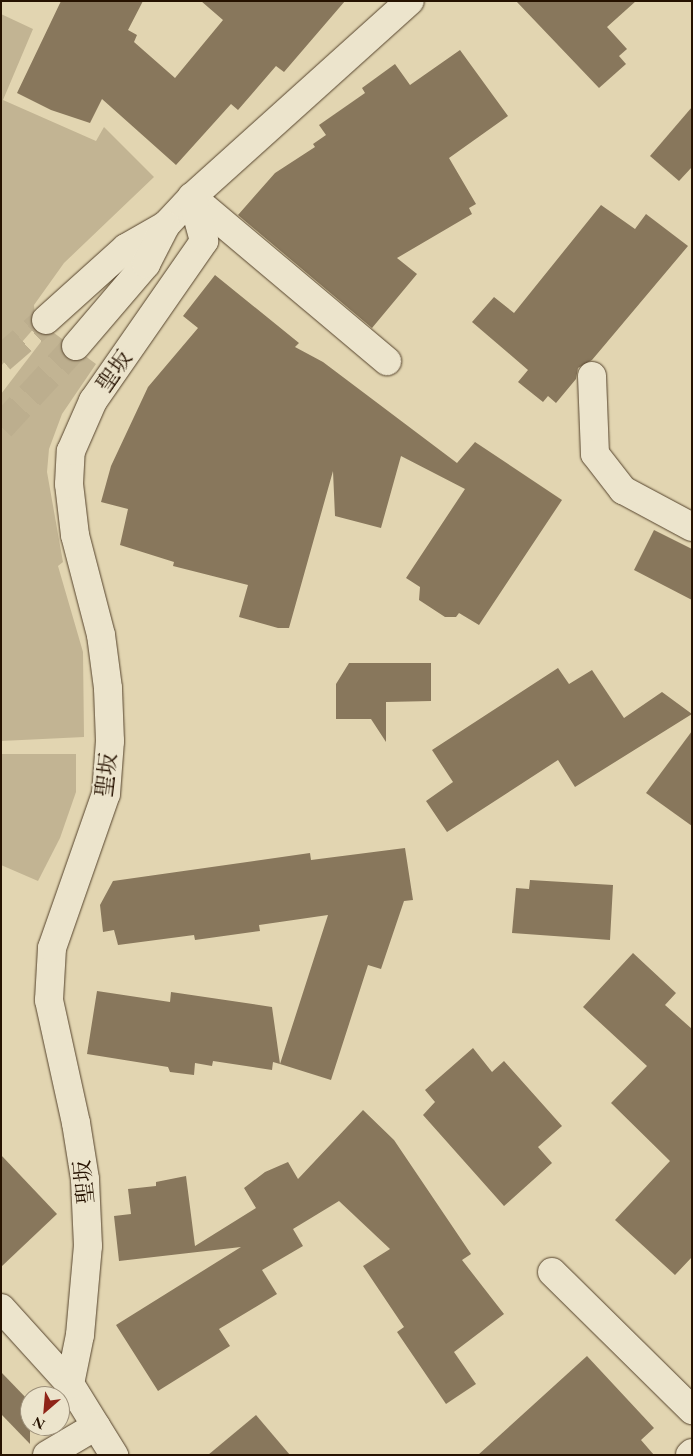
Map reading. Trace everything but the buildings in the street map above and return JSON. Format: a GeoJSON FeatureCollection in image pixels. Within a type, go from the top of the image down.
{"type":"FeatureCollection","features":[{"type":"Feature","properties":{"kind":"street"},"geometry":{"type":"LineString","coordinates":[[46,320],[126,248],[166,224],[192,197],[410,1]]}},
{"type":"Feature","properties":{"kind":"street"},"geometry":{"type":"LineString","coordinates":[[192,197],[387,361]]}},
{"type":"Feature","properties":{"kind":"street","name":"聖坂"},"geometry":{"type":"LineString","coordinates":[[70,1384],[81,1326],[88,1236],[85,1179],[76,1123],[49,1000],[52,948],[106,794],[110,741],[108,688],[101,635],[75,535],[69,484],[71,451],[79,427],[93,401],[204,241],[192,197]]}},
{"type":"Feature","properties":{"kind":"street"},"geometry":{"type":"LineString","coordinates":[[76,346],[146,264],[166,224]]}},
{"type":"Feature","properties":{"kind":"street"},"geometry":{"type":"LineString","coordinates":[[592,376],[595,454],[623,490],[692,527]]}},
{"type":"Feature","properties":{"kind":"street"},"geometry":{"type":"LineString","coordinates":[[552,1272],[692,1410]]}},
{"type":"Feature","properties":{"kind":"street"},"geometry":{"type":"LineString","coordinates":[[1,1308],[70,1384],[114,1455]]}},
{"type":"Feature","properties":{"kind":"street"},"geometry":{"type":"LineString","coordinates":[[47,1455],[96,1426]]}},
{"type":"Feature","properties":{"kind":"shaded area"},"geometry":{"type":"Polygon","coordinates":[[[1,14],[33,29],[3,100],[96,141],[104,127],[154,177],[64,263],[34,305],[36,326],[1,366],[1,14]]]}},
{"type":"Feature","properties":{"kind":"shaded area"},"geometry":{"type":"Polygon","coordinates":[[[50,330],[96,364],[62,414],[49,449],[47,472],[63,562],[58,566],[83,652],[84,737],[1,741],[1,394],[50,330]]]}},
{"type":"Feature","properties":{"kind":"shaded area"},"geometry":{"type":"Polygon","coordinates":[[[1,754],[76,754],[76,792],[60,838],[38,881],[1,865],[1,754]]]}},
{"type":"Feature","properties":{"kind":"tunnel"},"geometry":{"type":"LineString","coordinates":[[1,359],[46,320]]}},
{"type":"Feature","properties":{"kind":"tunnel"},"geometry":{"type":"LineString","coordinates":[[1,427],[76,346]]}}]}
